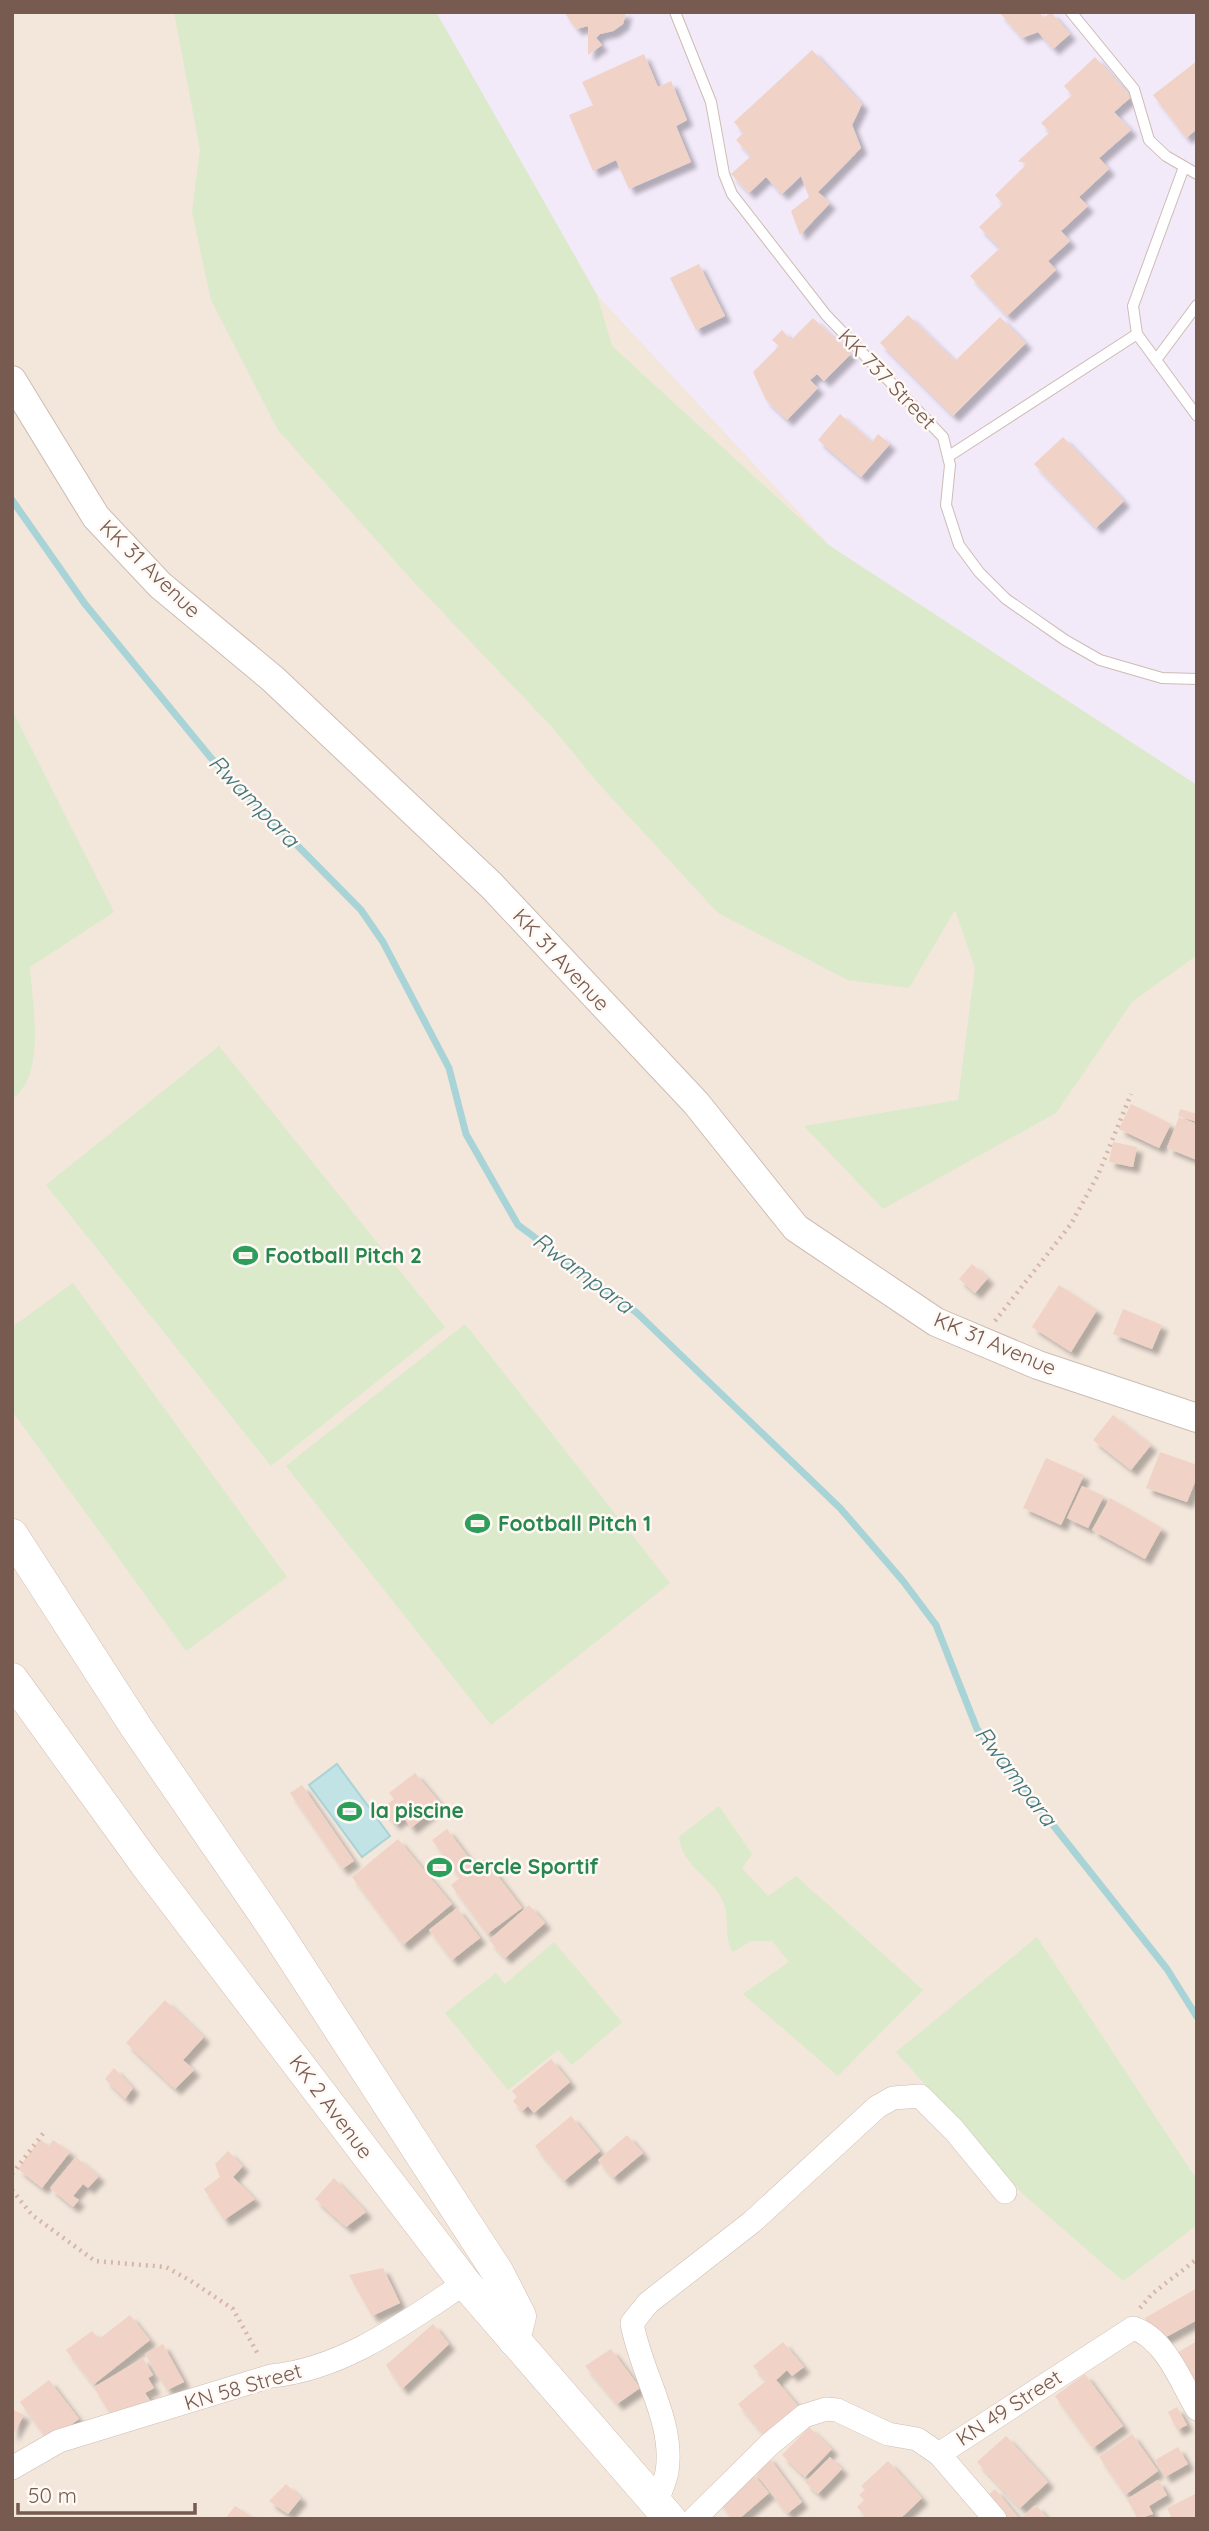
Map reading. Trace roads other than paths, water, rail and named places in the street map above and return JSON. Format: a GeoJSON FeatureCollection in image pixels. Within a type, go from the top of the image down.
{"type":"FeatureCollection","features":[{"type":"Feature","properties":{"kind":"main road"},"geometry":{"type":"LineString","coordinates":[[12,1535],[136,1727],[274,1928],[498,2273],[520,2316],[514,2340]]}},
{"type":"Feature","properties":{"kind":"main road","name":"KK 2 Avenue"},"geometry":{"type":"LineString","coordinates":[[12,1679],[145,1863],[465,2283],[663,2511]]}},
{"type":"Feature","properties":{"kind":"street","name":"KK 31 Avenue"},"geometry":{"type":"LineString","coordinates":[[12,380],[96,517],[160,585],[273,679],[491,885],[696,1103],[796,1228],[936,1322],[1038,1365],[1197,1418]]}},
{"type":"Feature","properties":{"kind":"street"},"geometry":{"type":"LineString","coordinates":[[663,2511],[667,2472],[665,2430],[635,2342],[632,2323],[649,2304],[752,2222],[877,2107],[892,2098],[920,2096],[954,2130],[1005,2192]]}},
{"type":"Feature","properties":{"kind":"street","name":"KN 58 Street"},"geometry":{"type":"LineString","coordinates":[[12,2468],[59,2441],[271,2375],[294,2374],[348,2354],[465,2283]]}},
{"type":"Feature","properties":{"kind":"street","name":"KN 49 Street"},"geometry":{"type":"LineString","coordinates":[[694,2519],[770,2444],[804,2416],[826,2409],[837,2410],[888,2434],[917,2439],[939,2454],[1124,2331],[1146,2331],[1158,2343],[1197,2409]]}},
{"type":"Feature","properties":{"kind":"street"},"geometry":{"type":"LineString","coordinates":[[939,2454],[995,2519]]}},
{"type":"Feature","properties":{"kind":"lane","name":"KK 737 Street"},"geometry":{"type":"LineString","coordinates":[[675,12],[711,102],[724,174],[732,194],[826,315],[943,437],[949,456]]}},
{"type":"Feature","properties":{"kind":"lane"},"geometry":{"type":"LineString","coordinates":[[1071,12],[1134,89],[1149,140],[1166,156],[1197,174]]}},
{"type":"Feature","properties":{"kind":"lane"},"geometry":{"type":"LineString","coordinates":[[1184,167],[1133,306],[1137,334],[1197,416]]}},
{"type":"Feature","properties":{"kind":"lane"},"geometry":{"type":"LineString","coordinates":[[1156,360],[1197,306]]}},
{"type":"Feature","properties":{"kind":"lane"},"geometry":{"type":"LineString","coordinates":[[1137,334],[949,456],[946,505],[959,545],[979,572],[1006,599],[1065,640],[1100,660],[1162,678],[1197,679]]}},
{"type":"Feature","properties":{"kind":"lane"},"geometry":{"type":"LineString","coordinates":[[1187,403],[1197,395]]}},
{"type":"Feature","properties":{"kind":"water","name":"la piscine"},"geometry":{"type":"Polygon","coordinates":[[[337,1764],[390,1836],[362,1857],[309,1785],[337,1764]]]}},
{"type":"Feature","properties":{"kind":"waterway","name":"Rwampara"},"geometry":{"type":"LineString","coordinates":[[12,500],[85,604],[211,758],[361,910],[383,942],[449,1068],[466,1134],[518,1225],[637,1313],[840,1508],[903,1581],[936,1625],[977,1729],[1167,1969],[1197,2017]]}},
{"type":"Feature","properties":{"kind":"place","name":"Football Pitch 2"},"geometry":{"type":"Point","coordinates":[245,1256]}},
{"type":"Feature","properties":{"kind":"place","name":"Football Pitch 1"},"geometry":{"type":"Point","coordinates":[478,1524]}},
{"type":"Feature","properties":{"kind":"place","name":"la piscine"},"geometry":{"type":"Point","coordinates":[350,1811]}},
{"type":"Feature","properties":{"kind":"place","name":"Cercle Sportif"},"geometry":{"type":"Point","coordinates":[439,1867]}}]}
